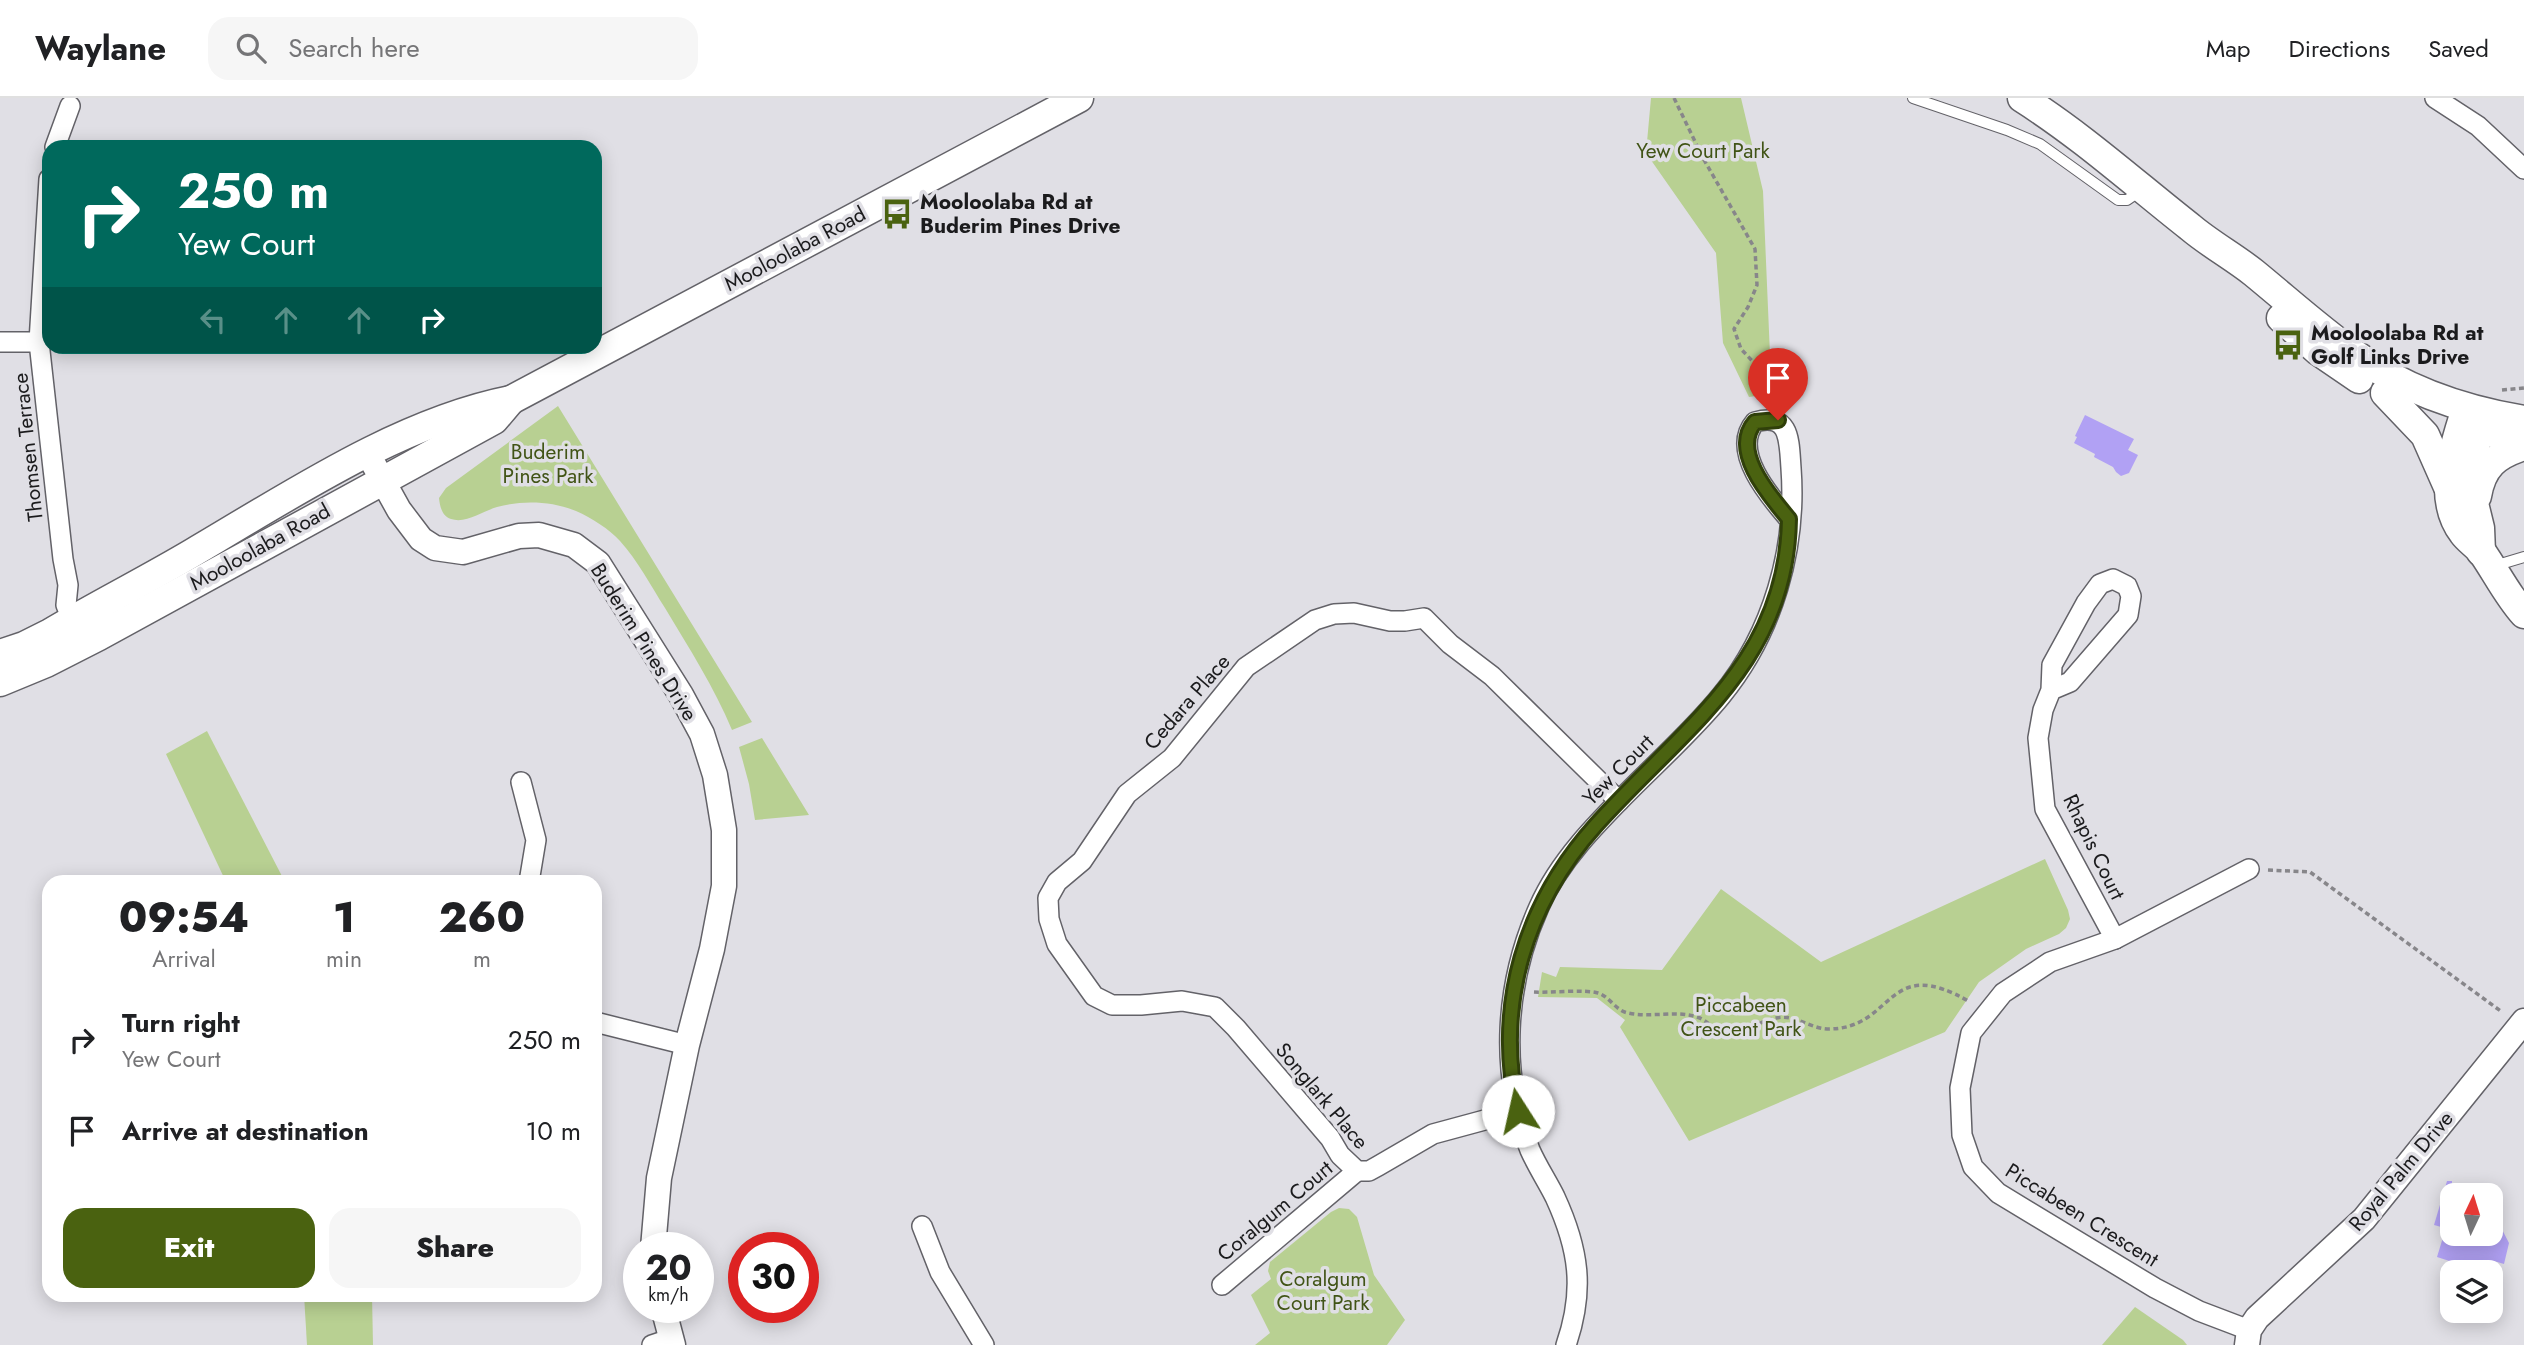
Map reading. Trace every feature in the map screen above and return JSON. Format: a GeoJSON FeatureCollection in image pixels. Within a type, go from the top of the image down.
{"type":"FeatureCollection","features":[{"type":"Feature","properties":{"kind":"main road","name":"Mooloolaba Road"},"geometry":{"type":"LineString","coordinates":[[602,352],[1079,98]]}},
{"type":"Feature","properties":{"kind":"main road"},"geometry":{"type":"LineString","coordinates":[[2022,98],[2081,138],[2192,229],[2251,271],[2353,353],[2387,375],[2437,398],[2471,419],[2524,419]]}},
{"type":"Feature","properties":{"kind":"main road"},"geometry":{"type":"LineString","coordinates":[[2192,229],[2237,278],[2344,371],[2385,393],[2471,419],[2524,440]]}},
{"type":"Feature","properties":{"kind":"main road","name":"Mooloolaba Road"},"geometry":{"type":"LineString","coordinates":[[0,654],[24,646],[105,602],[330,472],[474,408],[511,400],[598,354]]}},
{"type":"Feature","properties":{"kind":"main road"},"geometry":{"type":"LineString","coordinates":[[2385,393],[2425,435],[2449,490],[2453,512],[2462,532],[2486,560],[2524,614]]}},
{"type":"Feature","properties":{"kind":"main road","name":"Mooloolaba Road"},"geometry":{"type":"LineString","coordinates":[[0,682],[46,663],[494,420],[511,400]]}},
{"type":"Feature","properties":{"kind":"main road"},"geometry":{"type":"LineString","coordinates":[[2449,490],[2454,447],[2471,419]]}},
{"type":"Feature","properties":{"kind":"main road"},"geometry":{"type":"LineString","coordinates":[[2471,419],[2470,487],[2486,560]]}},
{"type":"Feature","properties":{"kind":"main road"},"geometry":{"type":"LineString","coordinates":[[2475,510],[2480,481],[2488,469],[2502,454],[2524,446]]}},
{"type":"Feature","properties":{"kind":"main road"},"geometry":{"type":"LineString","coordinates":[[72,620],[88,624],[100,623],[163,589],[184,589]]}},
{"type":"Feature","properties":{"kind":"street"},"geometry":{"type":"LineString","coordinates":[[2435,98],[2479,126],[2524,169]]}},
{"type":"Feature","properties":{"kind":"street"},"geometry":{"type":"LineString","coordinates":[[58,140],[71,106]]}},
{"type":"Feature","properties":{"kind":"street","name":"Thomsen Terrace"},"geometry":{"type":"LineString","coordinates":[[42,293],[39,342],[68,585],[66,605],[72,620]]}},
{"type":"Feature","properties":{"kind":"street"},"geometry":{"type":"LineString","coordinates":[[0,342],[39,342]]}},
{"type":"Feature","properties":{"kind":"street","name":"Buderim Pines Drive"},"geometry":{"type":"LineString","coordinates":[[368,454],[411,528],[435,548],[463,552],[519,536],[540,536],[574,545],[598,563],[681,695],[702,734],[715,775],[724,830],[724,886],[659,1178],[654,1232]]}},
{"type":"Feature","properties":{"kind":"street","name":"Yew Court"},"geometry":{"type":"LineString","coordinates":[[1566,1345],[1575,1318],[1577,1256],[1566,1222],[1530,1151],[1518,1111],[1509,1045],[1514,990],[1523,952],[1538,910],[1551,884],[1589,832],[1708,711],[1745,662],[1765,626],[1774,602],[1787,549],[1789,519]]}},
{"type":"Feature","properties":{"kind":"street","name":"Rhapis Court"},"geometry":{"type":"LineString","coordinates":[[2050,690],[2070,682],[2128,615],[2131,596],[2127,586],[2113,579],[2100,584],[2087,603],[2052,665],[2050,690],[2038,738],[2045,809],[2115,939]]}},
{"type":"Feature","properties":{"kind":"street"},"geometry":{"type":"LineString","coordinates":[[68,585],[88,598],[105,602]]}},
{"type":"Feature","properties":{"kind":"street","name":"Cedara Place"},"geometry":{"type":"LineString","coordinates":[[1141,1005],[1112,1005],[1094,996],[1057,944],[1049,919],[1048,898],[1057,882],[1082,861],[1127,794],[1172,758],[1245,667],[1315,620],[1334,614],[1354,613],[1390,621],[1424,618],[1450,644],[1492,676],[1619,801]]}},
{"type":"Feature","properties":{"kind":"street"},"geometry":{"type":"LineString","coordinates":[[521,782],[536,840],[530,875]]}},
{"type":"Feature","properties":{"kind":"street","name":"Piccabeen Crescent"},"geometry":{"type":"LineString","coordinates":[[2248,1337],[2155,1288],[1998,1193],[1973,1167],[1962,1135],[1960,1088],[1971,1033],[2003,993],[2050,962],[2115,939],[2249,869]]}},
{"type":"Feature","properties":{"kind":"street","name":"Songlark Place"},"geometry":{"type":"LineString","coordinates":[[1141,1005],[1182,1001],[1215,1007],[1330,1138],[1340,1155],[1357,1171],[1369,1171],[1433,1134],[1518,1111]]}},
{"type":"Feature","properties":{"kind":"street","name":"Royal Palm Drive"},"geometry":{"type":"LineString","coordinates":[[2248,1337],[2273,1302],[2364,1219],[2522,1023]]}},
{"type":"Feature","properties":{"kind":"street"},"geometry":{"type":"LineString","coordinates":[[602,1024],[687,1045]]}},
{"type":"Feature","properties":{"kind":"street","name":"Coralgum Court"},"geometry":{"type":"LineString","coordinates":[[1222,1285],[1357,1171]]}},
{"type":"Feature","properties":{"kind":"street"},"geometry":{"type":"LineString","coordinates":[[922,1226],[940,1272],[984,1345]]}},
{"type":"Feature","properties":{"kind":"street"},"geometry":{"type":"LineString","coordinates":[[664,1323],[665,1343]]}},
{"type":"Feature","properties":{"kind":"lane"},"geometry":{"type":"LineString","coordinates":[[1913,98],[2040,144],[2118,200],[2127,200],[2143,189]]}},
{"type":"Feature","properties":{"kind":"lane"},"geometry":{"type":"LineString","coordinates":[[2486,560],[2524,557]]}},
{"type":"Feature","properties":{"kind":"path"},"geometry":{"type":"LineString","coordinates":[[1674,98],[1703,158],[1755,249],[1757,285],[1748,307],[1734,329],[1741,349],[1786,406]]}},
{"type":"Feature","properties":{"kind":"path"},"geometry":{"type":"LineString","coordinates":[[2249,869],[2310,872],[2522,1023]]}},
{"type":"Feature","properties":{"kind":"path"},"geometry":{"type":"LineString","coordinates":[[1528,992],[1599,993],[1626,1013],[1695,1016],[1724,1032],[1737,1032],[1776,1018],[1788,1017],[1826,1029],[1844,1027],[1872,1016],[1894,994],[1906,988],[1926,985],[1954,993],[1988,1013]]}},
{"type":"Feature","properties":{"kind":"green space","name":"Yew Court Park"},"geometry":{"type":"Polygon","coordinates":[[[1651,98],[1741,98],[1763,191],[1770,355],[1777,386],[1769,394],[1749,397],[1723,343],[1716,253],[1646,153],[1651,98]]]}},
{"type":"Feature","properties":{"kind":"green space","name":"Buderim Pines Park"},"geometry":{"type":"Polygon","coordinates":[[[558,406],[752,722],[732,730],[701,668],[644,574],[620,541],[600,524],[567,508],[537,503],[497,507],[463,520],[448,518],[444,513],[439,498],[446,488],[558,406]]]}},
{"type":"Feature","properties":{"kind":"green space"},"geometry":{"type":"Polygon","coordinates":[[[207,731],[281,875],[223,875],[166,754],[207,731]]]}},
{"type":"Feature","properties":{"kind":"green space"},"geometry":{"type":"Polygon","coordinates":[[[762,738],[809,815],[755,820],[739,747],[762,738]]]}},
{"type":"Feature","properties":{"kind":"green space","name":"Piccabeen Crescent Park"},"geometry":{"type":"Polygon","coordinates":[[[2045,859],[2068,910],[2070,919],[2066,928],[2026,949],[1979,982],[1945,1032],[1689,1141],[1620,1027],[1625,1020],[1597,998],[1538,997],[1542,972],[1556,977],[1560,967],[1662,970],[1721,889],[1821,962],[2045,859]]]}},
{"type":"Feature","properties":{"kind":"green space","name":"Coralgum Court Park"},"geometry":{"type":"Polygon","coordinates":[[[1339,1208],[1349,1209],[1357,1217],[1374,1275],[1405,1320],[1387,1345],[1255,1345],[1270,1333],[1251,1295],[1271,1279],[1268,1271],[1270,1262],[1339,1208]]]}},
{"type":"Feature","properties":{"kind":"green space"},"geometry":{"type":"Polygon","coordinates":[[[304,1302],[372,1302],[373,1345],[307,1345],[304,1302]]]}},
{"type":"Feature","properties":{"kind":"green space"},"geometry":{"type":"Polygon","coordinates":[[[2135,1307],[2183,1340],[2187,1345],[2102,1345],[2135,1307]]]}},
{"type":"Feature","properties":{"kind":"building"},"geometry":{"type":"Polygon","coordinates":[[[2085,415],[2134,439],[2128,450],[2138,455],[2129,473],[2121,476],[2113,467],[2094,457],[2095,454],[2074,443],[2085,415]]]}},
{"type":"Feature","properties":{"kind":"building"},"geometry":{"type":"Polygon","coordinates":[[[2440,1205],[2440,1227],[2434,1225],[2440,1205]]]}},
{"type":"Feature","properties":{"kind":"building"},"geometry":{"type":"Polygon","coordinates":[[[2503,1231],[2509,1243],[2504,1264],[2503,1260],[2446,1260],[2437,1257],[2440,1246],[2503,1246],[2503,1231]]]}},
{"type":"Feature","properties":{"kind":"place","name":"Mooloolaba Rd at Buderim Pines Drive"},"geometry":{"type":"Point","coordinates":[897,214]}},
{"type":"Feature","properties":{"kind":"place","name":"Mooloolaba Rd at Golf Links Drive"},"geometry":{"type":"Point","coordinates":[2288,345]}},
{"type":"Feature","properties":{"kind":"route"},"geometry":{"type":"LineString","coordinates":[[1518,1111],[1509,1045],[1514,990],[1523,952],[1545,895],[1569,857],[1595,825],[1722,695],[1765,626],[1780,584],[1787,549],[1789,519],[1752,467],[1747,436],[1755,422],[1778,420]]}}]}
